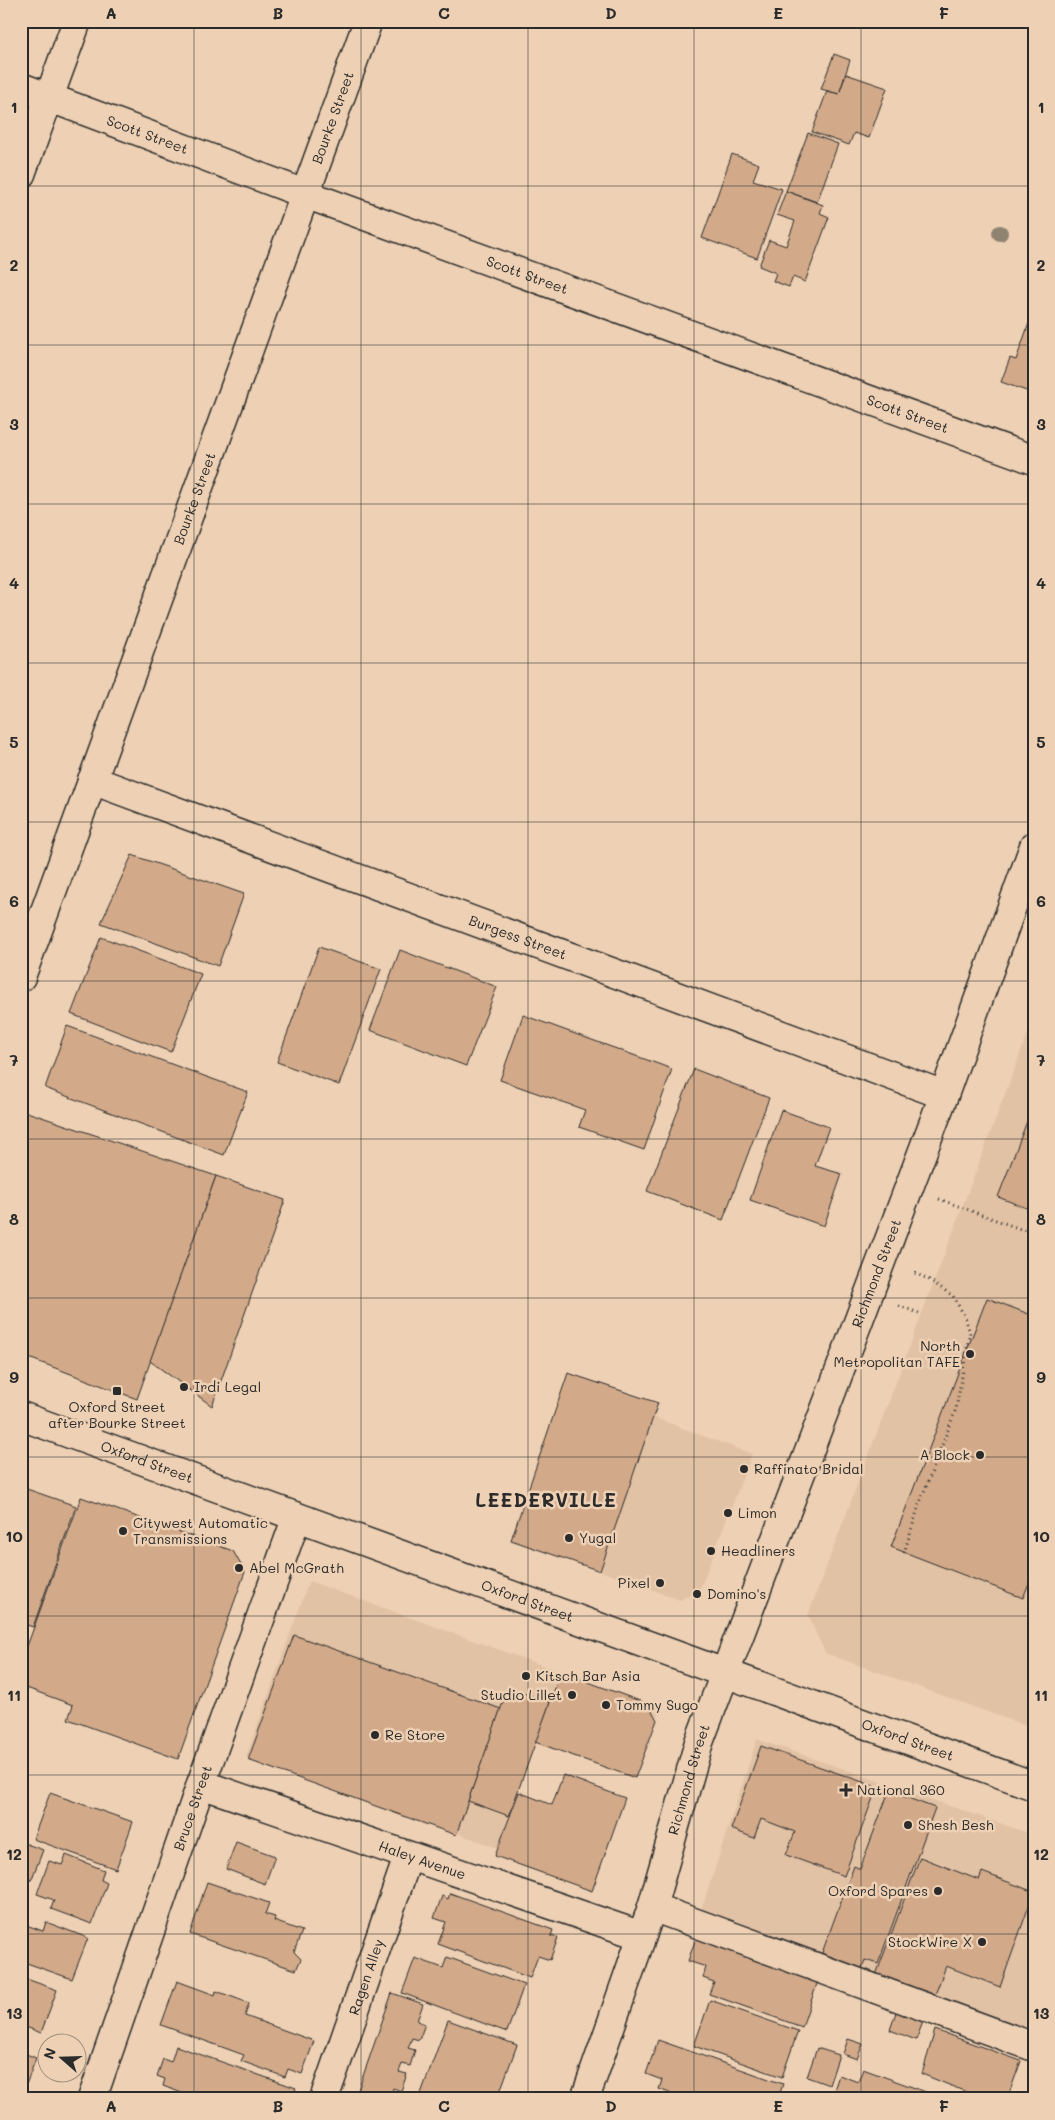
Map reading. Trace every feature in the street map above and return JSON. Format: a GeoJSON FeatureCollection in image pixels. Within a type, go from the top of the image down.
{"type":"FeatureCollection","features":[{"type":"Feature","properties":{"kind":"street"},"geometry":{"type":"LineString","coordinates":[[21,174],[77,21]]}},
{"type":"Feature","properties":{"kind":"street","name":"Bourke Street"},"geometry":{"type":"LineString","coordinates":[[21,977],[368,21]]}},
{"type":"Feature","properties":{"kind":"street","name":"Scott Street"},"geometry":{"type":"LineString","coordinates":[[21,87],[305,194],[1034,460]]}},
{"type":"Feature","properties":{"kind":"street","name":"Burgess Street"},"geometry":{"type":"LineString","coordinates":[[92,780],[944,1095]]}},
{"type":"Feature","properties":{"kind":"street","name":"Richmond Street"},"geometry":{"type":"LineString","coordinates":[[585,2099],[652,1908],[699,1742],[944,1095],[1034,846]]}},
{"type":"Feature","properties":{"kind":"street","name":"Oxford Street"},"geometry":{"type":"LineString","coordinates":[[21,1416],[1034,1786]]}},
{"type":"Feature","properties":{"kind":"street","name":"Bruce Street"},"geometry":{"type":"LineString","coordinates":[[92,2099],[201,1784],[296,1518]]}},
{"type":"Feature","properties":{"kind":"street","name":"Haley Avenue"},"geometry":{"type":"LineString","coordinates":[[201,1784],[642,1936]]}},
{"type":"Feature","properties":{"kind":"street","name":"Ragen Alley"},"geometry":{"type":"LineString","coordinates":[[324,2099],[408,1856]]}},
{"type":"Feature","properties":{"kind":"street"},"geometry":{"type":"LineString","coordinates":[[652,1908],[1034,2047]]}},
{"type":"Feature","properties":{"kind":"path"},"geometry":{"type":"LineString","coordinates":[[934,1205],[936,1198],[1034,1234]]}},
{"type":"Feature","properties":{"kind":"path"},"geometry":{"type":"LineString","coordinates":[[904,1553],[919,1505],[956,1409],[969,1347],[970,1332],[964,1315],[953,1296],[928,1279],[907,1270]]}},
{"type":"Feature","properties":{"kind":"shaded area","name":"North Metropolitan TAFE"},"geometry":{"type":"Polygon","coordinates":[[[1034,1017],[1034,1729],[825,1653],[808,1615],[1034,1017]]]}},
{"type":"Feature","properties":{"kind":"shaded area"},"geometry":{"type":"Polygon","coordinates":[[[653,1417],[752,1454],[700,1589],[680,1600],[600,1571],[653,1417]]]}},
{"type":"Feature","properties":{"kind":"shaded area"},"geometry":{"type":"Polygon","coordinates":[[[309,1581],[661,1708],[635,1778],[535,1743],[498,1848],[246,1757],[309,1581]]]}},
{"type":"Feature","properties":{"kind":"shaded area"},"geometry":{"type":"Polygon","coordinates":[[[757,1739],[1034,1835],[1034,2041],[699,1917],[757,1739]]]}},
{"type":"Feature","properties":{"kind":"building"},"geometry":{"type":"Polygon","coordinates":[[[834,54],[850,60],[839,94],[821,89],[834,54]]]}},
{"type":"Feature","properties":{"kind":"building"},"geometry":{"type":"Polygon","coordinates":[[[846,74],[887,88],[869,138],[854,133],[849,145],[812,132],[827,91],[839,94],[846,74]]]}},
{"type":"Feature","properties":{"kind":"building"},"geometry":{"type":"Polygon","coordinates":[[[808,133],[838,144],[817,202],[786,191],[808,133]]]}},
{"type":"Feature","properties":{"kind":"building"},"geometry":{"type":"Polygon","coordinates":[[[732,154],[759,164],[753,180],[782,189],[757,258],[702,238],[732,154]]]}},
{"type":"Feature","properties":{"kind":"building"},"geometry":{"type":"Polygon","coordinates":[[[786,191],[823,205],[820,213],[829,217],[805,282],[793,277],[789,287],[773,281],[776,273],[759,266],[769,240],[786,246],[795,221],[777,215],[786,191]]]}},
{"type":"Feature","properties":{"kind":"building"},"geometry":{"type":"Polygon","coordinates":[[[1034,309],[1034,389],[1032,393],[1001,382],[1010,358],[1016,360],[1034,309]]]}},
{"type":"Feature","properties":{"kind":"building"},"geometry":{"type":"Polygon","coordinates":[[[132,855],[244,894],[218,966],[101,923],[132,855]]]}},
{"type":"Feature","properties":{"kind":"building"},"geometry":{"type":"Polygon","coordinates":[[[101,937],[201,974],[171,1052],[71,1014],[101,937]]]}},
{"type":"Feature","properties":{"kind":"building"},"geometry":{"type":"Polygon","coordinates":[[[319,947],[381,969],[339,1085],[277,1062],[319,947]]]}},
{"type":"Feature","properties":{"kind":"building"},"geometry":{"type":"Polygon","coordinates":[[[400,950],[497,987],[466,1066],[370,1030],[400,950]]]}},
{"type":"Feature","properties":{"kind":"building"},"geometry":{"type":"Polygon","coordinates":[[[523,1015],[672,1069],[644,1150],[579,1127],[585,1110],[500,1080],[523,1015]]]}},
{"type":"Feature","properties":{"kind":"building"},"geometry":{"type":"Polygon","coordinates":[[[67,1026],[248,1092],[224,1155],[45,1088],[67,1026]]]}},
{"type":"Feature","properties":{"kind":"building"},"geometry":{"type":"Polygon","coordinates":[[[694,1069],[769,1098],[723,1220],[647,1191],[694,1069]]]}},
{"type":"Feature","properties":{"kind":"building"},"geometry":{"type":"Polygon","coordinates":[[[1034,1103],[1034,1211],[998,1197],[1034,1103]]]}},
{"type":"Feature","properties":{"kind":"building"},"geometry":{"type":"Polygon","coordinates":[[[21,1110],[216,1176],[137,1399],[21,1355],[21,1110]]]}},
{"type":"Feature","properties":{"kind":"building"},"geometry":{"type":"Polygon","coordinates":[[[781,1110],[829,1127],[815,1166],[842,1174],[824,1226],[750,1200],[781,1110]]]}},
{"type":"Feature","properties":{"kind":"building"},"geometry":{"type":"Polygon","coordinates":[[[216,1176],[285,1200],[212,1406],[150,1361],[216,1176]]]}},
{"type":"Feature","properties":{"kind":"building","name":"A Block"},"geometry":{"type":"Polygon","coordinates":[[[987,1298],[1034,1316],[1034,1571],[1023,1598],[891,1547],[987,1298]]]}},
{"type":"Feature","properties":{"kind":"building"},"geometry":{"type":"Polygon","coordinates":[[[568,1373],[658,1403],[600,1571],[511,1540],[568,1373]]]}},
{"type":"Feature","properties":{"kind":"building"},"geometry":{"type":"Polygon","coordinates":[[[21,1487],[76,1506],[33,1627],[21,1623],[21,1606],[24,1598],[21,1597],[21,1487]]]}},
{"type":"Feature","properties":{"kind":"building"},"geometry":{"type":"Polygon","coordinates":[[[81,1497],[233,1551],[245,1572],[178,1759],[68,1719],[73,1705],[21,1686],[21,1663],[81,1497]]]}},
{"type":"Feature","properties":{"kind":"building","name":"Re Store"},"geometry":{"type":"Polygon","coordinates":[[[294,1635],[501,1709],[456,1835],[248,1760],[294,1635]]]}},
{"type":"Feature","properties":{"kind":"building"},"geometry":{"type":"Polygon","coordinates":[[[561,1672],[648,1704],[657,1720],[635,1778],[535,1742],[561,1672]]]}},
{"type":"Feature","properties":{"kind":"building"},"geometry":{"type":"Polygon","coordinates":[[[508,1688],[550,1702],[509,1816],[468,1801],[508,1688]]]}},
{"type":"Feature","properties":{"kind":"building"},"geometry":{"type":"Polygon","coordinates":[[[761,1746],[877,1787],[844,1876],[786,1855],[795,1832],[761,1819],[754,1838],[731,1829],[761,1746]]]}},
{"type":"Feature","properties":{"kind":"building"},"geometry":{"type":"Polygon","coordinates":[[[563,1775],[625,1798],[592,1891],[495,1856],[519,1792],[552,1805],[563,1775]]]}},
{"type":"Feature","properties":{"kind":"building"},"geometry":{"type":"Polygon","coordinates":[[[889,1791],[935,1808],[878,1964],[865,1960],[859,1976],[819,1961],[854,1866],[860,1869],[889,1791]]]}},
{"type":"Feature","properties":{"kind":"building"},"geometry":{"type":"Polygon","coordinates":[[[50,1793],[133,1822],[116,1869],[33,1839],[50,1793]]]}},
{"type":"Feature","properties":{"kind":"building"},"geometry":{"type":"Polygon","coordinates":[[[21,1842],[43,1850],[31,1881],[21,1877],[21,1842]]]}},
{"type":"Feature","properties":{"kind":"building"},"geometry":{"type":"Polygon","coordinates":[[[236,1842],[275,1856],[265,1884],[226,1869],[236,1842]]]}},
{"type":"Feature","properties":{"kind":"building"},"geometry":{"type":"Polygon","coordinates":[[[66,1855],[104,1870],[101,1880],[107,1883],[92,1924],[51,1909],[54,1900],[37,1894],[49,1861],[62,1865],[66,1855]]]}},
{"type":"Feature","properties":{"kind":"building"},"geometry":{"type":"Polygon","coordinates":[[[920,1857],[979,1880],[982,1872],[1034,1892],[1000,1987],[946,1966],[931,2005],[873,1983],[920,1857]]]}},
{"type":"Feature","properties":{"kind":"building"},"geometry":{"type":"Polygon","coordinates":[[[207,1882],[269,1903],[265,1914],[275,1917],[274,1921],[302,1931],[294,1952],[301,1959],[296,1970],[190,1934],[207,1882]]]}},
{"type":"Feature","properties":{"kind":"building"},"geometry":{"type":"Polygon","coordinates":[[[450,1893],[553,1930],[551,1936],[558,1938],[550,1960],[538,1956],[530,1978],[438,1944],[446,1922],[434,1918],[442,1896],[448,1899],[450,1893]]]}},
{"type":"Feature","properties":{"kind":"building"},"geometry":{"type":"Polygon","coordinates":[[[46,1922],[88,1938],[72,1979],[21,1961],[21,1938],[26,1925],[43,1931],[46,1922]]]}},
{"type":"Feature","properties":{"kind":"building"},"geometry":{"type":"Polygon","coordinates":[[[696,1938],[818,1981],[802,2027],[709,1994],[714,1982],[703,1978],[706,1967],[688,1961],[696,1938]]]}},
{"type":"Feature","properties":{"kind":"building"},"geometry":{"type":"Polygon","coordinates":[[[447,1957],[524,1985],[507,2032],[402,1993],[415,1958],[443,1968],[447,1957]]]}},
{"type":"Feature","properties":{"kind":"building"},"geometry":{"type":"Polygon","coordinates":[[[21,1977],[57,1990],[41,2032],[21,2025],[21,1977]]]}},
{"type":"Feature","properties":{"kind":"building"},"geometry":{"type":"Polygon","coordinates":[[[177,1981],[215,1995],[216,1991],[249,2003],[245,2016],[314,2041],[302,2074],[288,2069],[285,2077],[241,2061],[244,2055],[161,2025],[177,1981]]]}},
{"type":"Feature","properties":{"kind":"building"},"geometry":{"type":"Polygon","coordinates":[[[392,1993],[423,2004],[417,2021],[425,2024],[419,2040],[412,2038],[408,2048],[415,2050],[410,2066],[402,2064],[399,2072],[407,2074],[401,2091],[393,2088],[390,2097],[396,2099],[355,2099],[392,1993]]]}},
{"type":"Feature","properties":{"kind":"building"},"geometry":{"type":"Polygon","coordinates":[[[710,2000],[798,2031],[782,2077],[694,2046],[710,2000]]]}},
{"type":"Feature","properties":{"kind":"building"},"geometry":{"type":"Polygon","coordinates":[[[896,2012],[923,2022],[916,2040],[890,2030],[896,2012]]]}},
{"type":"Feature","properties":{"kind":"building"},"geometry":{"type":"Polygon","coordinates":[[[448,2020],[517,2045],[498,2097],[503,2099],[419,2099],[448,2020]]]}},
{"type":"Feature","properties":{"kind":"building"},"geometry":{"type":"Polygon","coordinates":[[[935,2030],[1021,2061],[1007,2099],[997,2099],[977,2092],[976,2096],[922,2074],[935,2030]]]}},
{"type":"Feature","properties":{"kind":"building"},"geometry":{"type":"Polygon","coordinates":[[[848,2039],[863,2044],[857,2059],[843,2054],[848,2039]]]}},
{"type":"Feature","properties":{"kind":"building"},"geometry":{"type":"Polygon","coordinates":[[[658,2040],[783,2084],[778,2099],[685,2099],[659,2089],[662,2080],[646,2074],[658,2040]]]}},
{"type":"Feature","properties":{"kind":"building"},"geometry":{"type":"Polygon","coordinates":[[[176,2046],[296,2088],[292,2099],[198,2099],[163,2086],[165,2079],[157,2076],[163,2059],[171,2062],[176,2046]]]}},
{"type":"Feature","properties":{"kind":"building"},"geometry":{"type":"Polygon","coordinates":[[[817,2048],[839,2055],[829,2085],[807,2077],[817,2048]]]}},
{"type":"Feature","properties":{"kind":"building"},"geometry":{"type":"Polygon","coordinates":[[[21,2052],[36,2058],[21,2098],[21,2052]]]}},
{"type":"Feature","properties":{"kind":"building"},"geometry":{"type":"Polygon","coordinates":[[[863,2069],[945,2099],[831,2099],[839,2075],[858,2082],[863,2069]]]}},
{"type":"Feature","properties":{"kind":"place","name":"North Metropolitan TAFE"},"geometry":{"type":"Point","coordinates":[970,1354]}},
{"type":"Feature","properties":{"kind":"place","name":"Irdi Legal"},"geometry":{"type":"Point","coordinates":[184,1387]}},
{"type":"Feature","properties":{"kind":"place","name":"Oxford Street after Bourke Street"},"geometry":{"type":"Point","coordinates":[117,1391]}},
{"type":"Feature","properties":{"kind":"place","name":"A Block"},"geometry":{"type":"Point","coordinates":[980,1455]}},
{"type":"Feature","properties":{"kind":"place","name":"Raffinato Bridal"},"geometry":{"type":"Point","coordinates":[744,1469]}},
{"type":"Feature","properties":{"kind":"place","name":"Limon"},"geometry":{"type":"Point","coordinates":[728,1513]}},
{"type":"Feature","properties":{"kind":"place","name":"Citywest Automatic Transmissions"},"geometry":{"type":"Point","coordinates":[123,1531]}},
{"type":"Feature","properties":{"kind":"place","name":"Yugal"},"geometry":{"type":"Point","coordinates":[569,1538]}},
{"type":"Feature","properties":{"kind":"place","name":"Headliners"},"geometry":{"type":"Point","coordinates":[711,1551]}},
{"type":"Feature","properties":{"kind":"place","name":"Abel McGrath"},"geometry":{"type":"Point","coordinates":[239,1568]}},
{"type":"Feature","properties":{"kind":"place","name":"Pixel"},"geometry":{"type":"Point","coordinates":[660,1583]}},
{"type":"Feature","properties":{"kind":"place","name":"Domino's"},"geometry":{"type":"Point","coordinates":[697,1594]}},
{"type":"Feature","properties":{"kind":"place","name":"Kitsch Bar Asia"},"geometry":{"type":"Point","coordinates":[526,1676]}},
{"type":"Feature","properties":{"kind":"place","name":"Studio Lillet"},"geometry":{"type":"Point","coordinates":[572,1695]}},
{"type":"Feature","properties":{"kind":"place","name":"Tommy Sugo"},"geometry":{"type":"Point","coordinates":[606,1705]}},
{"type":"Feature","properties":{"kind":"place","name":"Re Store"},"geometry":{"type":"Point","coordinates":[375,1735]}},
{"type":"Feature","properties":{"kind":"place","name":"National 360"},"geometry":{"type":"Point","coordinates":[846,1790]}},
{"type":"Feature","properties":{"kind":"place","name":"Shesh Besh"},"geometry":{"type":"Point","coordinates":[908,1825]}},
{"type":"Feature","properties":{"kind":"place","name":"Oxford Spares"},"geometry":{"type":"Point","coordinates":[938,1891]}},
{"type":"Feature","properties":{"kind":"place","name":"StockWire X"},"geometry":{"type":"Point","coordinates":[982,1942]}},
{"type":"Feature","properties":{"kind":"district","name":"LEEDERVILLE"},"geometry":{"type":"Point","coordinates":[546,1500]}}]}
